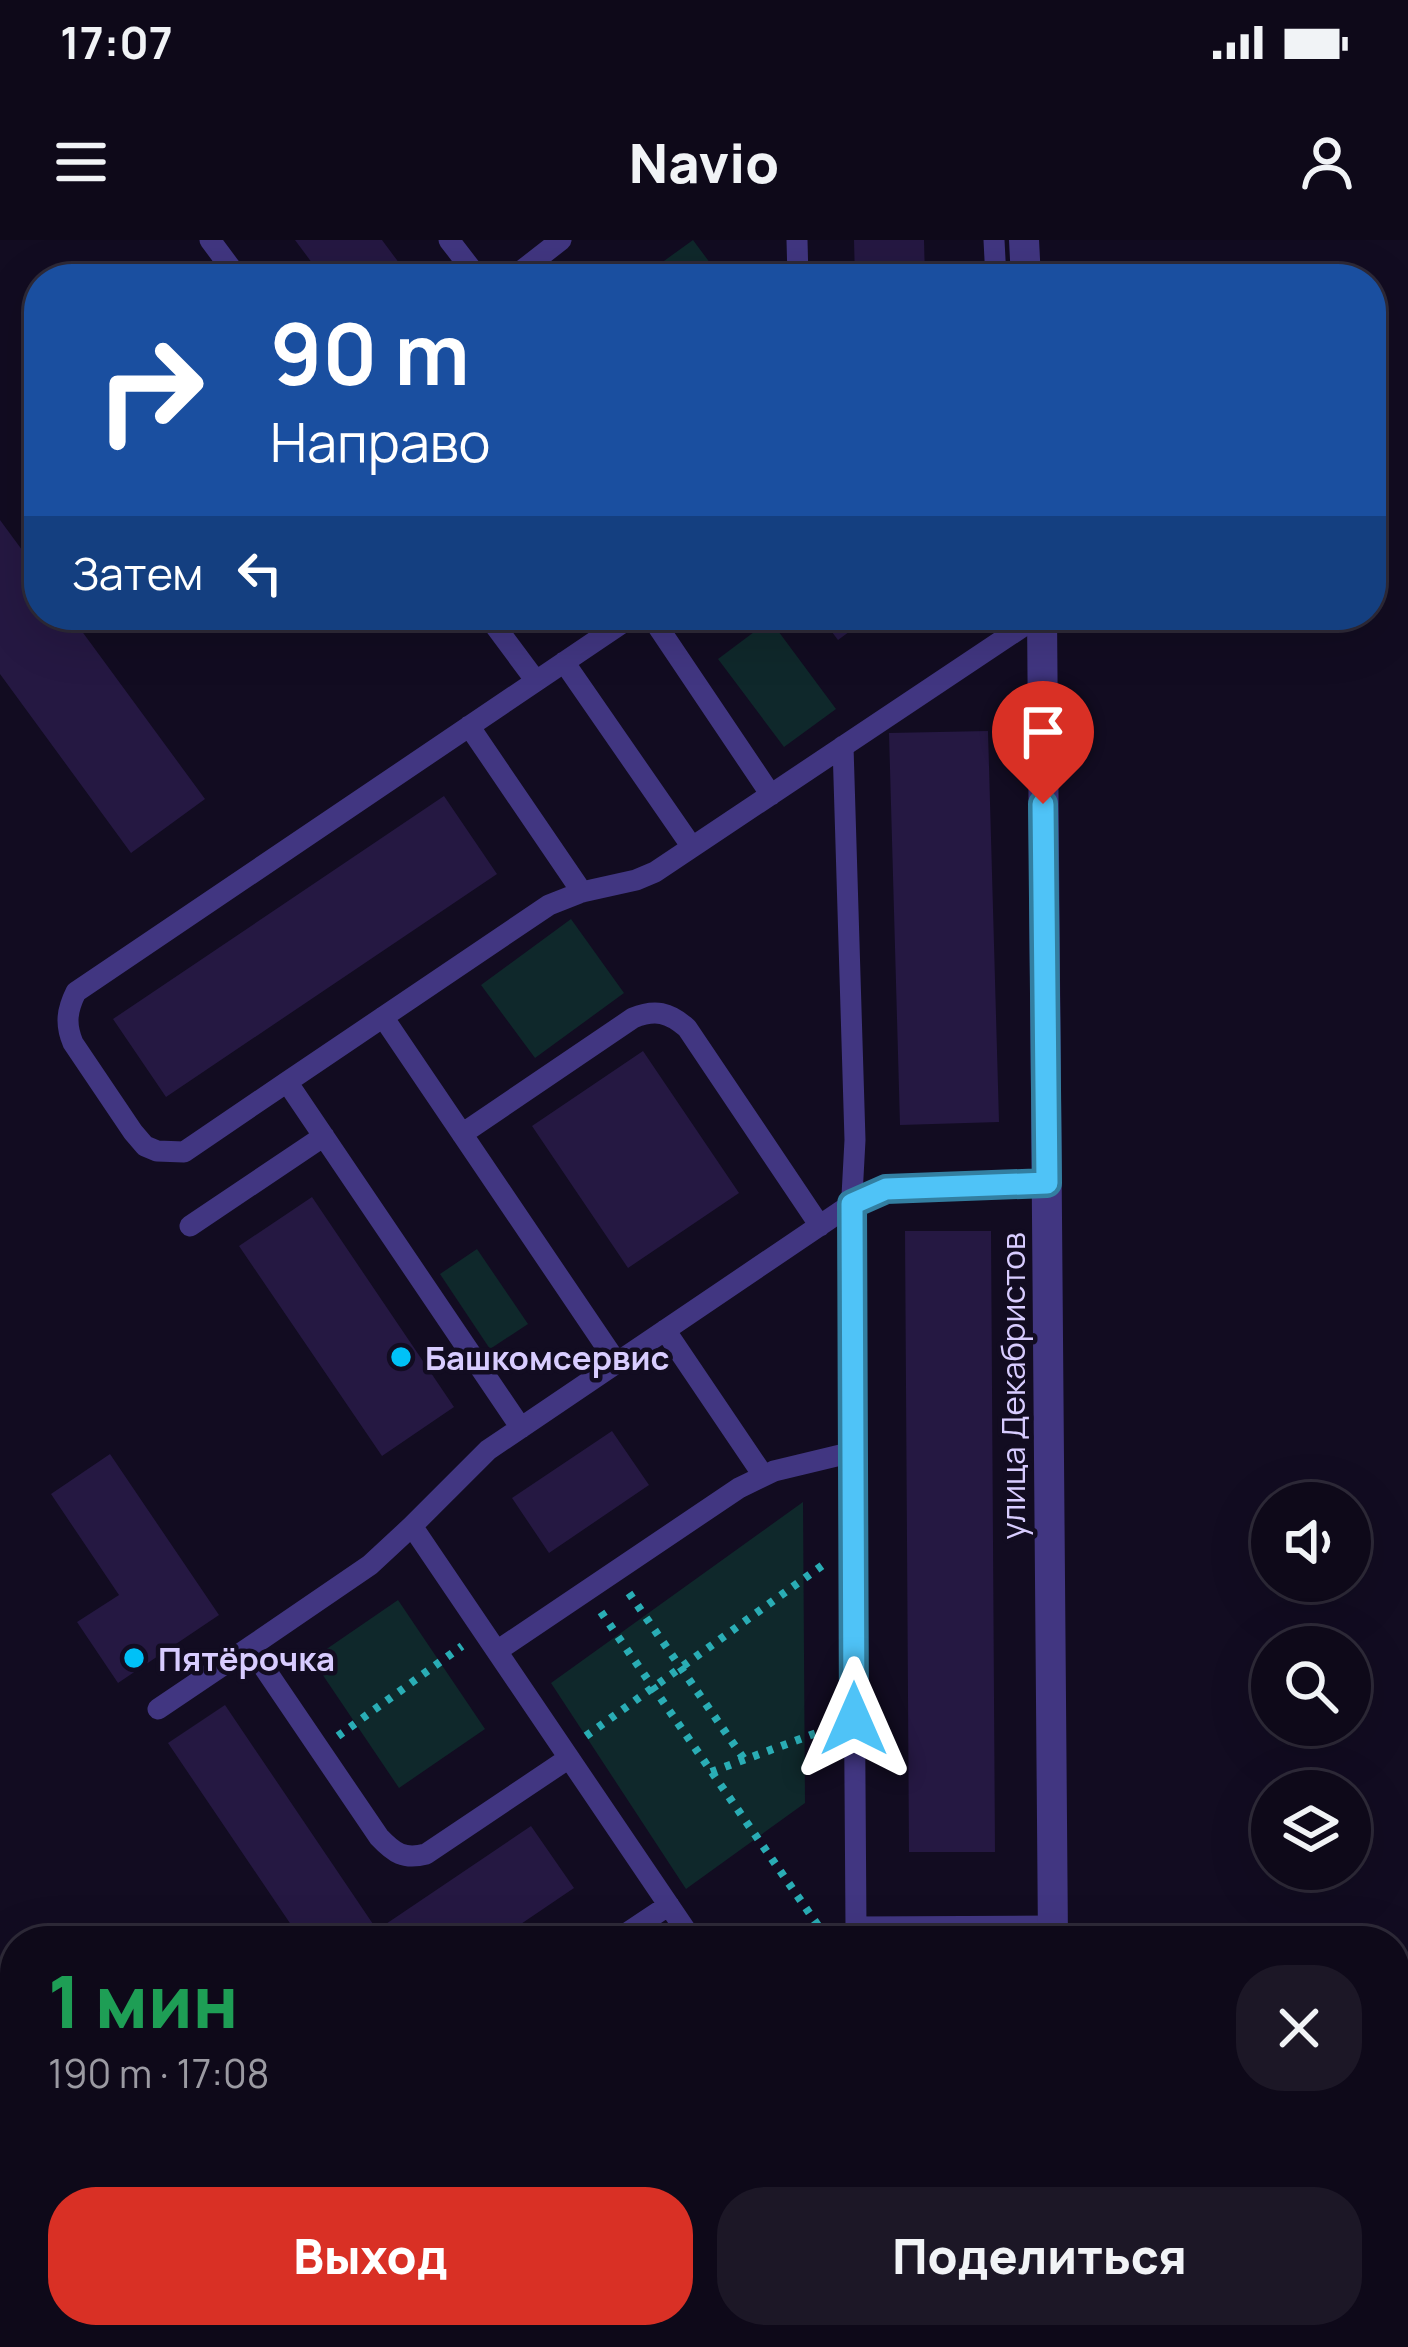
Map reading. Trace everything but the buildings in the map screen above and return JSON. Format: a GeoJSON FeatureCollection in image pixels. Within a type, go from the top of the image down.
{"type":"FeatureCollection","features":[{"type":"Feature","properties":{"kind":"street","name":"улица Декабристов"},"geometry":{"type":"LineString","coordinates":[[1041,630],[1053,1926]]}},
{"type":"Feature","properties":{"kind":"lane"},"geometry":{"type":"LineString","coordinates":[[449,240],[467,264]]}},
{"type":"Feature","properties":{"kind":"lane"},"geometry":{"type":"LineString","coordinates":[[530,264],[561,240]]}},
{"type":"Feature","properties":{"kind":"lane"},"geometry":{"type":"LineString","coordinates":[[498,630],[536,681]]}},
{"type":"Feature","properties":{"kind":"lane"},"geometry":{"type":"LineString","coordinates":[[612,630],[76,992],[69,1006],[68,1031],[73,1043],[145,1146],[184,1152],[549,905],[646,877],[1018,630]]}},
{"type":"Feature","properties":{"kind":"lane"},"geometry":{"type":"LineString","coordinates":[[660,630],[771,795]]}},
{"type":"Feature","properties":{"kind":"lane"},"geometry":{"type":"LineString","coordinates":[[564,662],[692,847]]}},
{"type":"Feature","properties":{"kind":"lane"},"geometry":{"type":"LineString","coordinates":[[469,726],[582,892]]}},
{"type":"Feature","properties":{"kind":"lane"},"geometry":{"type":"LineString","coordinates":[[843,746],[855,1140],[850,1926]]}},
{"type":"Feature","properties":{"kind":"lane"},"geometry":{"type":"LineString","coordinates":[[461,1134],[633,1018],[646,1012],[674,1016],[687,1028],[820,1226]]}},
{"type":"Feature","properties":{"kind":"lane"},"geometry":{"type":"LineString","coordinates":[[383,1017],[617,1363]]}},
{"type":"Feature","properties":{"kind":"lane"},"geometry":{"type":"LineString","coordinates":[[287,1082],[521,1428]]}},
{"type":"Feature","properties":{"kind":"lane"},"geometry":{"type":"LineString","coordinates":[[190,1226],[324,1136]]}},
{"type":"Feature","properties":{"kind":"lane"},"geometry":{"type":"LineString","coordinates":[[158,1709],[370,1564],[488,1450],[852,1204],[886,1189],[1047,1183]]}},
{"type":"Feature","properties":{"kind":"lane"},"geometry":{"type":"LineString","coordinates":[[664,1330],[763,1475]]}},
{"type":"Feature","properties":{"kind":"lane"},"geometry":{"type":"LineString","coordinates":[[497,1652],[763,1475],[853,1452]]}},
{"type":"Feature","properties":{"kind":"lane"},"geometry":{"type":"LineString","coordinates":[[412,1526],[683,1926]]}},
{"type":"Feature","properties":{"kind":"lane"},"geometry":{"type":"LineString","coordinates":[[250,1647],[379,1837],[404,1857],[426,1854],[567,1755]]}},
{"type":"Feature","properties":{"kind":"lane"},"geometry":{"type":"LineString","coordinates":[[638,1926],[669,1905]]}},
{"type":"Feature","properties":{"kind":"path"},"geometry":{"type":"LineString","coordinates":[[567,1755],[853,1544]]}},
{"type":"Feature","properties":{"kind":"path"},"geometry":{"type":"LineString","coordinates":[[614,1572],[744,1759]]}},
{"type":"Feature","properties":{"kind":"path"},"geometry":{"type":"LineString","coordinates":[[586,1591],[819,1926]]}},
{"type":"Feature","properties":{"kind":"path"},"geometry":{"type":"LineString","coordinates":[[319,1750],[483,1630]]}},
{"type":"Feature","properties":{"kind":"path"},"geometry":{"type":"LineString","coordinates":[[712,1772],[854,1719]]}},
{"type":"Feature","properties":{"kind":"green space"},"geometry":{"type":"Polygon","coordinates":[[[693,240],[711,264],[660,264],[693,240]]]}},
{"type":"Feature","properties":{"kind":"green space"},"geometry":{"type":"Polygon","coordinates":[[[757,630],[777,630],[836,709],[784,747],[718,659],[757,630]]]}},
{"type":"Feature","properties":{"kind":"green space"},"geometry":{"type":"Polygon","coordinates":[[[571,919],[624,993],[535,1058],[481,985],[571,919]]]}},
{"type":"Feature","properties":{"kind":"green space"},"geometry":{"type":"Polygon","coordinates":[[[477,1249],[528,1324],[490,1349],[440,1274],[477,1249]]]}},
{"type":"Feature","properties":{"kind":"green space"},"geometry":{"type":"Polygon","coordinates":[[[803,1502],[805,1803],[686,1889],[551,1683],[803,1502]]]}},
{"type":"Feature","properties":{"kind":"green space"},"geometry":{"type":"Polygon","coordinates":[[[398,1600],[485,1729],[399,1788],[312,1659],[398,1600]]]}},
{"type":"Feature","properties":{"kind":"place","name":"Башкомсервис"},"geometry":{"type":"Point","coordinates":[401,1357]}},
{"type":"Feature","properties":{"kind":"place","name":"Пятёрочка"},"geometry":{"type":"Point","coordinates":[134,1658]}},
{"type":"Feature","properties":{"kind":"route"},"geometry":{"type":"LineString","coordinates":[[854,1719],[852,1204],[886,1189],[1047,1183],[1043,804]]}}]}
